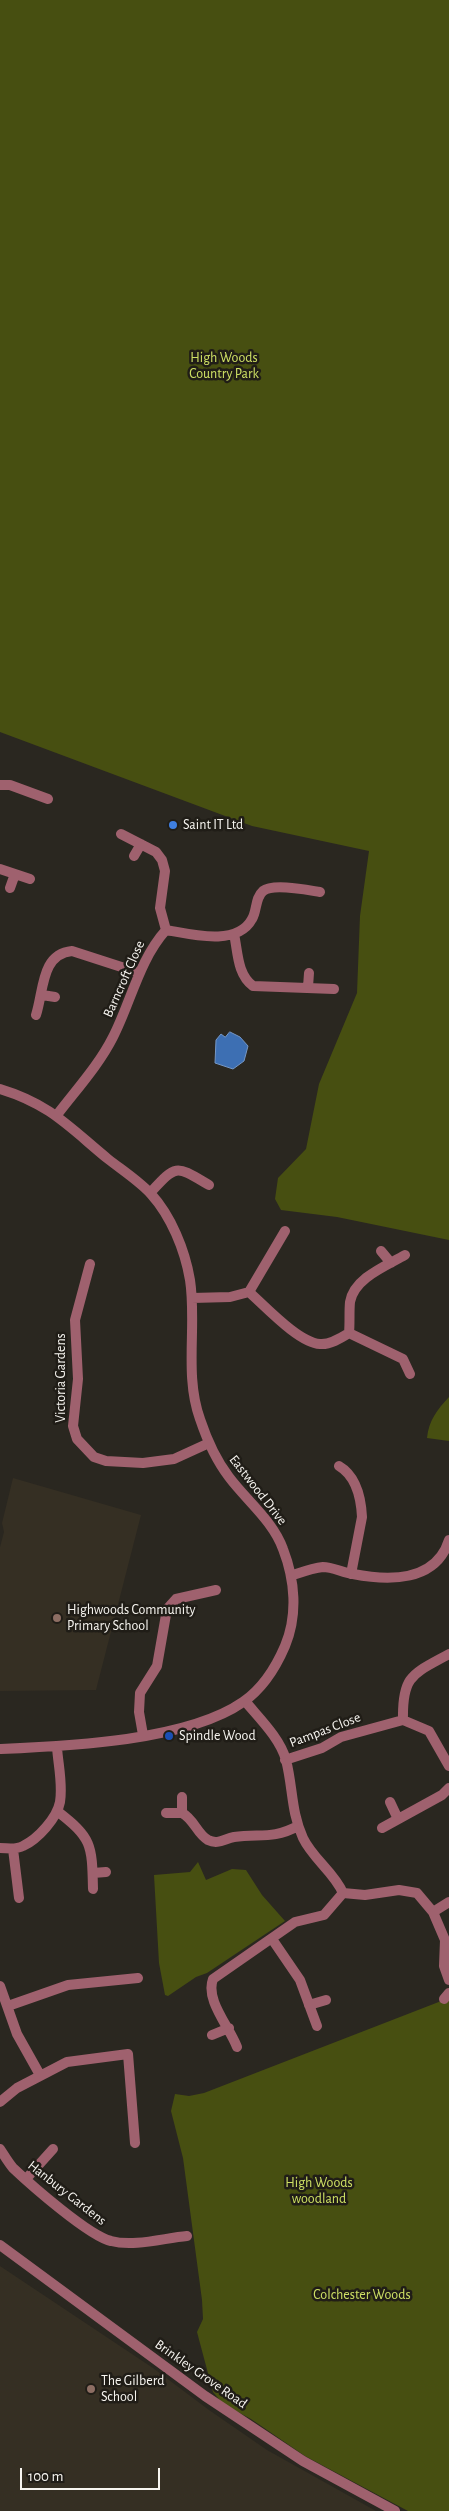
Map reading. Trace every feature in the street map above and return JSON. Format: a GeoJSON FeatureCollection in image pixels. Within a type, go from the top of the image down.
{"type":"FeatureCollection","features":[{"type":"Feature","properties":{"kind":"street"},"geometry":{"type":"LineString","coordinates":[[0,785],[10,785],[48,799]]}},
{"type":"Feature","properties":{"kind":"street"},"geometry":{"type":"LineString","coordinates":[[121,834],[156,852],[162,860],[165,871],[160,908],[166,930],[196,935],[234,934],[252,920],[259,897],[263,891],[275,887],[320,892]]}},
{"type":"Feature","properties":{"kind":"street"},"geometry":{"type":"LineString","coordinates":[[134,856],[141,844]]}},
{"type":"Feature","properties":{"kind":"street"},"geometry":{"type":"LineString","coordinates":[[0,869],[30,879]]}},
{"type":"Feature","properties":{"kind":"street"},"geometry":{"type":"LineString","coordinates":[[10,888],[14,874]]}},
{"type":"Feature","properties":{"kind":"street","name":"Barncroft Close"},"geometry":{"type":"LineString","coordinates":[[57,1115],[113,1037],[140,973],[157,940],[166,930]]}},
{"type":"Feature","properties":{"kind":"street"},"geometry":{"type":"LineString","coordinates":[[234,934],[241,972],[244,980],[252,986],[334,988]]}},
{"type":"Feature","properties":{"kind":"street"},"geometry":{"type":"LineString","coordinates":[[36,1015],[42,995],[46,970],[50,962],[61,952],[72,951],[140,973]]}},
{"type":"Feature","properties":{"kind":"street"},"geometry":{"type":"LineString","coordinates":[[308,987],[309,973]]}},
{"type":"Feature","properties":{"kind":"street"},"geometry":{"type":"LineString","coordinates":[[42,995],[55,997]]}},
{"type":"Feature","properties":{"kind":"street","name":"Eastwood Drive"},"geometry":{"type":"LineString","coordinates":[[0,1090],[28,1098],[57,1115],[150,1193],[169,1221],[180,1244],[190,1278],[195,1395],[199,1416],[209,1443],[230,1478],[272,1528],[282,1545],[293,1575],[293,1602],[288,1639],[269,1674],[245,1701],[204,1723],[144,1735],[57,1746],[0,1749]]}},
{"type":"Feature","properties":{"kind":"street"},"geometry":{"type":"LineString","coordinates":[[150,1193],[169,1172],[177,1170],[184,1170],[209,1185]]}},
{"type":"Feature","properties":{"kind":"street"},"geometry":{"type":"LineString","coordinates":[[192,1298],[230,1297],[249,1292],[274,1245],[286,1231]]}},
{"type":"Feature","properties":{"kind":"street"},"geometry":{"type":"LineString","coordinates":[[381,1251],[391,1263]]}},
{"type":"Feature","properties":{"kind":"street"},"geometry":{"type":"LineString","coordinates":[[349,1333],[350,1301],[355,1290],[369,1276],[405,1255]]}},
{"type":"Feature","properties":{"kind":"street","name":"Victoria Gardens"},"geometry":{"type":"LineString","coordinates":[[90,1264],[75,1320],[78,1380],[73,1426],[77,1438],[94,1457],[106,1461],[143,1463],[174,1459],[209,1443]]}},
{"type":"Feature","properties":{"kind":"street"},"geometry":{"type":"LineString","coordinates":[[249,1292],[307,1341],[322,1345],[349,1333],[407,1356],[410,1374]]}},
{"type":"Feature","properties":{"kind":"street"},"geometry":{"type":"LineString","coordinates":[[339,1466],[353,1477],[361,1507],[362,1517],[352,1574]]}},
{"type":"Feature","properties":{"kind":"street"},"geometry":{"type":"LineString","coordinates":[[293,1575],[324,1567],[352,1574],[394,1578],[413,1576],[430,1567],[439,1557],[449,1540]]}},
{"type":"Feature","properties":{"kind":"street"},"geometry":{"type":"LineString","coordinates":[[144,1735],[139,1712],[140,1693],[157,1666],[167,1610],[176,1599],[216,1590]]}},
{"type":"Feature","properties":{"kind":"street"},"geometry":{"type":"LineString","coordinates":[[449,1654],[412,1676],[406,1683],[403,1720],[429,1731],[449,1766]]}},
{"type":"Feature","properties":{"kind":"street"},"geometry":{"type":"LineString","coordinates":[[245,1701],[268,1728],[286,1760],[292,1810],[310,1850],[332,1874],[343,1893]]}},
{"type":"Feature","properties":{"kind":"street","name":"Pampas Close"},"geometry":{"type":"LineString","coordinates":[[286,1760],[322,1748],[341,1737],[403,1720]]}},
{"type":"Feature","properties":{"kind":"street"},"geometry":{"type":"LineString","coordinates":[[0,1848],[13,1849],[23,1846],[37,1835],[57,1811],[61,1790],[57,1746]]}},
{"type":"Feature","properties":{"kind":"street"},"geometry":{"type":"LineString","coordinates":[[382,1828],[442,1795],[449,1788]]}},
{"type":"Feature","properties":{"kind":"street"},"geometry":{"type":"LineString","coordinates":[[182,1797],[182,1813]]}},
{"type":"Feature","properties":{"kind":"street"},"geometry":{"type":"LineString","coordinates":[[390,1802],[398,1819]]}},
{"type":"Feature","properties":{"kind":"street"},"geometry":{"type":"LineString","coordinates":[[57,1811],[86,1836],[93,1873],[93,1889]]}},
{"type":"Feature","properties":{"kind":"street"},"geometry":{"type":"LineString","coordinates":[[166,1813],[182,1813],[192,1820],[202,1836],[210,1841],[219,1842],[231,1837],[268,1837],[298,1826]]}},
{"type":"Feature","properties":{"kind":"street"},"geometry":{"type":"LineString","coordinates":[[13,1849],[19,1898]]}},
{"type":"Feature","properties":{"kind":"street"},"geometry":{"type":"LineString","coordinates":[[93,1873],[106,1872]]}},
{"type":"Feature","properties":{"kind":"street"},"geometry":{"type":"LineString","coordinates":[[343,1893],[365,1895],[408,1890],[417,1893],[433,1912],[444,1940],[444,1966],[449,1980]]}},
{"type":"Feature","properties":{"kind":"street"},"geometry":{"type":"LineString","coordinates":[[237,2047],[229,2028],[210,1995],[212,1979],[295,1922],[324,1915],[343,1893]]}},
{"type":"Feature","properties":{"kind":"street"},"geometry":{"type":"LineString","coordinates":[[433,1912],[449,1902]]}},
{"type":"Feature","properties":{"kind":"street"},"geometry":{"type":"LineString","coordinates":[[272,1939],[300,1980],[317,2026]]}},
{"type":"Feature","properties":{"kind":"street"},"geometry":{"type":"LineString","coordinates":[[8,2006],[68,1985],[138,1978]]}},
{"type":"Feature","properties":{"kind":"street"},"geometry":{"type":"LineString","coordinates":[[0,1986],[17,2034],[40,2075]]}},
{"type":"Feature","properties":{"kind":"street"},"geometry":{"type":"LineString","coordinates":[[309,2005],[326,2000]]}},
{"type":"Feature","properties":{"kind":"street"},"geometry":{"type":"LineString","coordinates":[[212,2035],[229,2028]]}},
{"type":"Feature","properties":{"kind":"street"},"geometry":{"type":"LineString","coordinates":[[0,2102],[17,2088],[67,2062],[128,2054],[136,2143]]}},
{"type":"Feature","properties":{"kind":"street","name":"Hanbury Gardens"},"geometry":{"type":"LineString","coordinates":[[0,2149],[11,2166],[62,2210],[102,2238],[113,2242],[128,2242],[187,2236]]}},
{"type":"Feature","properties":{"kind":"street"},"geometry":{"type":"LineString","coordinates":[[26,2179],[53,2149]]}},
{"type":"Feature","properties":{"kind":"street","name":"Brinkley Grove Road"},"geometry":{"type":"LineString","coordinates":[[0,2245],[205,2396],[303,2461],[395,2511]]}},
{"type":"Feature","properties":{"kind":"shaded area","name":"Highwoods Community Primary School"},"geometry":{"type":"Polygon","coordinates":[[[13,1478],[141,1515],[96,1690],[0,1691],[0,1547],[4,1532],[2,1523],[13,1478]]]}},
{"type":"Feature","properties":{"kind":"shaded area","name":"The Gilberd School"},"geometry":{"type":"Polygon","coordinates":[[[0,2266],[153,2368],[267,2450],[376,2511],[0,2511],[0,2266]]]}},
{"type":"Feature","properties":{"kind":"green space","name":"High Woods Country Park"},"geometry":{"type":"Polygon","coordinates":[[[0,0],[449,0],[449,1240],[337,1217],[281,1210],[275,1199],[278,1178],[306,1149],[319,1084],[357,993],[360,916],[369,851],[252,826],[0,732],[0,0]]]}},
{"type":"Feature","properties":{"kind":"green space"},"geometry":{"type":"Polygon","coordinates":[[[449,1397],[449,1441],[427,1438],[434,1416],[449,1397]]]}},
{"type":"Feature","properties":{"kind":"green space"},"geometry":{"type":"Polygon","coordinates":[[[198,1862],[206,1880],[232,1869],[246,1870],[262,1895],[285,1921],[207,1973],[196,1977],[168,1996],[165,1995],[159,1963],[154,1875],[190,1872],[198,1862]]]}},
{"type":"Feature","properties":{"kind":"green space","name":"High Woods woodland"},"geometry":{"type":"Polygon","coordinates":[[[449,1998],[449,2511],[408,2511],[305,2456],[251,2419],[223,2404],[213,2392],[197,2332],[203,2319],[202,2300],[183,2158],[171,2111],[175,2094],[189,2096],[204,2093],[449,1998]]]}},
{"type":"Feature","properties":{"kind":"water"},"geometry":{"type":"Polygon","coordinates":[[[230,1032],[240,1037],[248,1046],[244,1061],[233,1069],[215,1063],[216,1040],[221,1034],[225,1037],[230,1032]]]}},
{"type":"Feature","properties":{"kind":"place","name":"Saint IT Ltd"},"geometry":{"type":"Point","coordinates":[173,825]}},
{"type":"Feature","properties":{"kind":"place","name":"Highwoods Community Primary School"},"geometry":{"type":"Point","coordinates":[57,1618]}},
{"type":"Feature","properties":{"kind":"place","name":"Spindle Wood"},"geometry":{"type":"Point","coordinates":[169,1736]}},
{"type":"Feature","properties":{"kind":"place","name":"The Gilberd School"},"geometry":{"type":"Point","coordinates":[91,2389]}},
{"type":"Feature","properties":{"kind":"park label","name":"Colchester Woods"},"geometry":{"type":"Point","coordinates":[362,2295]}}]}
